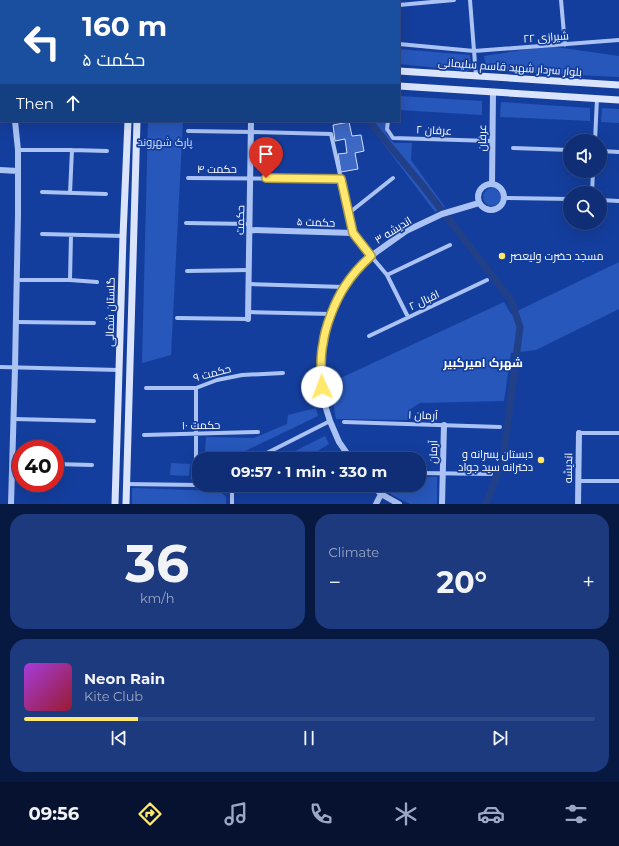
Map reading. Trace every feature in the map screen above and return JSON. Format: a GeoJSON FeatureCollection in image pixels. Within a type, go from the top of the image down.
{"type":"FeatureCollection","features":[{"type":"Feature","properties":{"kind":"main road","name":"بلوار سردار شهید قاسم سلیمانی"},"geometry":{"type":"LineString","coordinates":[[400,71],[619,85]]}},
{"type":"Feature","properties":{"kind":"main road"},"geometry":{"type":"LineString","coordinates":[[400,86],[619,100]]}},
{"type":"Feature","properties":{"kind":"main road","name":"گلستان شمالی"},"geometry":{"type":"LineString","coordinates":[[115,504],[128,122]]}},
{"type":"Feature","properties":{"kind":"main road","name":"گلستان شمالی"},"geometry":{"type":"LineString","coordinates":[[126,504],[137,122]]}},
{"type":"Feature","properties":{"kind":"main road"},"geometry":{"type":"LineString","coordinates":[[119,370],[129,370]]}},
{"type":"Feature","properties":{"kind":"street"},"geometry":{"type":"LineString","coordinates":[[400,5],[454,0]]}},
{"type":"Feature","properties":{"kind":"street"},"geometry":{"type":"LineString","coordinates":[[470,0],[476,76]]}},
{"type":"Feature","properties":{"kind":"street"},"geometry":{"type":"LineString","coordinates":[[561,0],[564,45]]}},
{"type":"Feature","properties":{"kind":"street","name":"شیرازی ۲۲"},"geometry":{"type":"LineString","coordinates":[[400,44],[474,51],[619,40]]}},
{"type":"Feature","properties":{"kind":"street","name":"عرفان"},"geometry":{"type":"LineString","coordinates":[[492,184],[493,92]]}},
{"type":"Feature","properties":{"kind":"street"},"geometry":{"type":"LineString","coordinates":[[595,134],[597,98]]}},
{"type":"Feature","properties":{"kind":"street"},"geometry":{"type":"LineString","coordinates":[[13,440],[18,171],[18,150],[15,122]]}},
{"type":"Feature","properties":{"kind":"street","name":"حکمت"},"geometry":{"type":"LineString","coordinates":[[248,319],[251,122]]}},
{"type":"Feature","properties":{"kind":"street","name":"عرفان ۲"},"geometry":{"type":"LineString","coordinates":[[388,122],[387,129],[393,138],[492,141]]}},
{"type":"Feature","properties":{"kind":"street"},"geometry":{"type":"LineString","coordinates":[[188,132],[331,134],[353,233],[387,275],[408,318]]}},
{"type":"Feature","properties":{"kind":"street"},"geometry":{"type":"LineString","coordinates":[[513,148],[563,150]]}},
{"type":"Feature","properties":{"kind":"street"},"geometry":{"type":"LineString","coordinates":[[18,150],[107,151]]}},
{"type":"Feature","properties":{"kind":"street"},"geometry":{"type":"LineString","coordinates":[[70,193],[72,150]]}},
{"type":"Feature","properties":{"kind":"street"},"geometry":{"type":"LineString","coordinates":[[607,151],[619,152]]}},
{"type":"Feature","properties":{"kind":"street"},"geometry":{"type":"LineString","coordinates":[[0,170],[18,171]]}},
{"type":"Feature","properties":{"kind":"street","name":"حکمت ۴"},"geometry":{"type":"LineString","coordinates":[[188,178],[341,179]]}},
{"type":"Feature","properties":{"kind":"street"},"geometry":{"type":"LineString","coordinates":[[349,212],[393,178]]}},
{"type":"Feature","properties":{"kind":"street"},"geometry":{"type":"LineString","coordinates":[[492,184],[501,188],[504,198],[504,201],[500,207],[494,210],[487,210],[479,204],[478,197],[480,190],[485,186],[492,184]]}},
{"type":"Feature","properties":{"kind":"street"},"geometry":{"type":"LineString","coordinates":[[42,192],[106,194]]}},
{"type":"Feature","properties":{"kind":"street"},"geometry":{"type":"LineString","coordinates":[[504,198],[563,200]]}},
{"type":"Feature","properties":{"kind":"street"},"geometry":{"type":"LineString","coordinates":[[607,200],[619,201]]}},
{"type":"Feature","properties":{"kind":"street","name":"اندیشه ۳"},"geometry":{"type":"LineString","coordinates":[[346,452],[339,442],[330,421],[323,399],[321,376],[322,344],[331,314],[344,287],[358,269],[371,256],[406,231],[442,214],[479,204]]}},
{"type":"Feature","properties":{"kind":"street","name":"حکمت ۵"},"geometry":{"type":"LineString","coordinates":[[186,223],[353,233]]}},
{"type":"Feature","properties":{"kind":"street"},"geometry":{"type":"LineString","coordinates":[[42,234],[123,236]]}},
{"type":"Feature","properties":{"kind":"street"},"geometry":{"type":"LineString","coordinates":[[70,280],[71,235]]}},
{"type":"Feature","properties":{"kind":"street"},"geometry":{"type":"LineString","coordinates":[[387,275],[450,245]]}},
{"type":"Feature","properties":{"kind":"street"},"geometry":{"type":"LineString","coordinates":[[187,270],[249,270]]}},
{"type":"Feature","properties":{"kind":"street"},"geometry":{"type":"LineString","coordinates":[[17,280],[70,280],[97,282]]}},
{"type":"Feature","properties":{"kind":"street","name":"اقبال ۲"},"geometry":{"type":"LineString","coordinates":[[369,336],[487,280]]}},
{"type":"Feature","properties":{"kind":"street"},"geometry":{"type":"LineString","coordinates":[[249,284],[344,287]]}},
{"type":"Feature","properties":{"kind":"street"},"geometry":{"type":"LineString","coordinates":[[248,312],[331,314]]}},
{"type":"Feature","properties":{"kind":"street"},"geometry":{"type":"LineString","coordinates":[[177,318],[248,319]]}},
{"type":"Feature","properties":{"kind":"street"},"geometry":{"type":"LineString","coordinates":[[16,322],[94,323]]}},
{"type":"Feature","properties":{"kind":"street"},"geometry":{"type":"LineString","coordinates":[[0,367],[119,370]]}},
{"type":"Feature","properties":{"kind":"street","name":"حکمت ۹"},"geometry":{"type":"LineString","coordinates":[[146,388],[196,388],[217,380],[242,375],[283,373]]}},
{"type":"Feature","properties":{"kind":"street"},"geometry":{"type":"LineString","coordinates":[[196,388],[197,452]]}},
{"type":"Feature","properties":{"kind":"street"},"geometry":{"type":"LineString","coordinates":[[14,418],[94,421]]}},
{"type":"Feature","properties":{"kind":"street"},"geometry":{"type":"LineString","coordinates":[[269,452],[330,421]]}},
{"type":"Feature","properties":{"kind":"street","name":"آرمان ۱"},"geometry":{"type":"LineString","coordinates":[[344,422],[500,427]]}},
{"type":"Feature","properties":{"kind":"street","name":"آرمان"},"geometry":{"type":"LineString","coordinates":[[442,504],[444,425]]}},
{"type":"Feature","properties":{"kind":"street","name":"حکمت ۱۰"},"geometry":{"type":"LineString","coordinates":[[144,435],[258,432]]}},
{"type":"Feature","properties":{"kind":"street"},"geometry":{"type":"LineString","coordinates":[[579,433],[619,433]]}},
{"type":"Feature","properties":{"kind":"street","name":"اندیشه"},"geometry":{"type":"LineString","coordinates":[[578,504],[579,433]]}},
{"type":"Feature","properties":{"kind":"street"},"geometry":{"type":"LineString","coordinates":[[11,504],[12,462]]}},
{"type":"Feature","properties":{"kind":"street"},"geometry":{"type":"LineString","coordinates":[[64,464],[92,465]]}},
{"type":"Feature","properties":{"kind":"street"},"geometry":{"type":"LineString","coordinates":[[426,473],[491,474]]}},
{"type":"Feature","properties":{"kind":"street"},"geometry":{"type":"LineString","coordinates":[[578,481],[619,482]]}},
{"type":"Feature","properties":{"kind":"street"},"geometry":{"type":"LineString","coordinates":[[126,484],[192,485]]}},
{"type":"Feature","properties":{"kind":"street"},"geometry":{"type":"LineString","coordinates":[[232,492],[232,504]]}},
{"type":"Feature","properties":{"kind":"street"},"geometry":{"type":"LineString","coordinates":[[376,504],[382,494],[399,504]]}},
{"type":"Feature","properties":{"kind":"green space"},"geometry":{"type":"Polygon","coordinates":[[[548,46],[619,56],[619,77],[495,71],[486,66],[484,56],[548,46]]]}},
{"type":"Feature","properties":{"kind":"green space"},"geometry":{"type":"Polygon","coordinates":[[[400,49],[470,55],[471,67],[469,71],[400,64],[400,49]]]}},
{"type":"Feature","properties":{"kind":"green space"},"geometry":{"type":"Polygon","coordinates":[[[400,96],[482,101],[482,115],[400,110],[400,96]]]}},
{"type":"Feature","properties":{"kind":"green space"},"geometry":{"type":"Polygon","coordinates":[[[501,102],[590,108],[590,121],[500,117],[501,102]]]}},
{"type":"Feature","properties":{"kind":"green space"},"geometry":{"type":"Polygon","coordinates":[[[602,108],[619,109],[619,123],[601,122],[602,108]]]}},
{"type":"Feature","properties":{"kind":"green space","name":"پارک شهروند"},"geometry":{"type":"Polygon","coordinates":[[[148,122],[183,122],[171,355],[142,363],[148,122]]]}},
{"type":"Feature","properties":{"kind":"green space"},"geometry":{"type":"Polygon","coordinates":[[[367,122],[386,122],[386,133],[394,143],[412,143],[411,160],[445,207],[435,212],[367,122]]]}},
{"type":"Feature","properties":{"kind":"green space"},"geometry":{"type":"Polygon","coordinates":[[[488,188],[496,188],[501,193],[499,204],[496,206],[488,206],[483,201],[483,193],[488,188]]]}},
{"type":"Feature","properties":{"kind":"green space"},"geometry":{"type":"Polygon","coordinates":[[[619,262],[619,309],[536,350],[511,353],[504,401],[420,403],[409,410],[408,420],[336,419],[332,396],[332,382],[504,302],[511,314],[619,262]]]}},
{"type":"Feature","properties":{"kind":"green space"},"geometry":{"type":"Polygon","coordinates":[[[316,408],[318,416],[243,452],[205,452],[206,437],[254,438],[287,424],[288,415],[316,408]]]}},
{"type":"Feature","properties":{"kind":"green space"},"geometry":{"type":"Polygon","coordinates":[[[325,436],[329,444],[316,452],[293,452],[325,436]]]}},
{"type":"Feature","properties":{"kind":"green space"},"geometry":{"type":"Polygon","coordinates":[[[171,463],[190,464],[189,476],[170,475],[171,463]]]}},
{"type":"Feature","properties":{"kind":"green space"},"geometry":{"type":"Polygon","coordinates":[[[426,477],[437,477],[437,504],[410,504],[389,492],[426,492],[426,477]]]}},
{"type":"Feature","properties":{"kind":"green space"},"geometry":{"type":"Polygon","coordinates":[[[132,488],[192,490],[192,492],[220,492],[226,497],[226,504],[132,504],[132,488]]]}},
{"type":"Feature","properties":{"kind":"building"},"geometry":{"type":"Polygon","coordinates":[[[349,122],[352,136],[361,135],[364,151],[355,153],[358,169],[341,172],[338,154],[347,153],[345,139],[335,141],[333,125],[349,122]]]}},
{"type":"Feature","properties":{"kind":"waterway"},"geometry":{"type":"LineString","coordinates":[[370,122],[423,186],[511,300],[520,327],[503,460],[486,504]]}},
{"type":"Feature","properties":{"kind":"place","name":"مسجد حضرت ولیعصر"},"geometry":{"type":"Point","coordinates":[502,256]}},
{"type":"Feature","properties":{"kind":"place","name":"دبستان پسرانه و دخترانه سید جواد"},"geometry":{"type":"Point","coordinates":[541,460]}},
{"type":"Feature","properties":{"kind":"district","name":"شهرک امیرکبیر"},"geometry":{"type":"Point","coordinates":[483,362]}},
{"type":"Feature","properties":{"kind":"route"},"geometry":{"type":"LineString","coordinates":[[266,178],[341,179],[353,233],[371,256],[358,269],[344,287],[331,314],[322,344],[322,387]]}}]}
